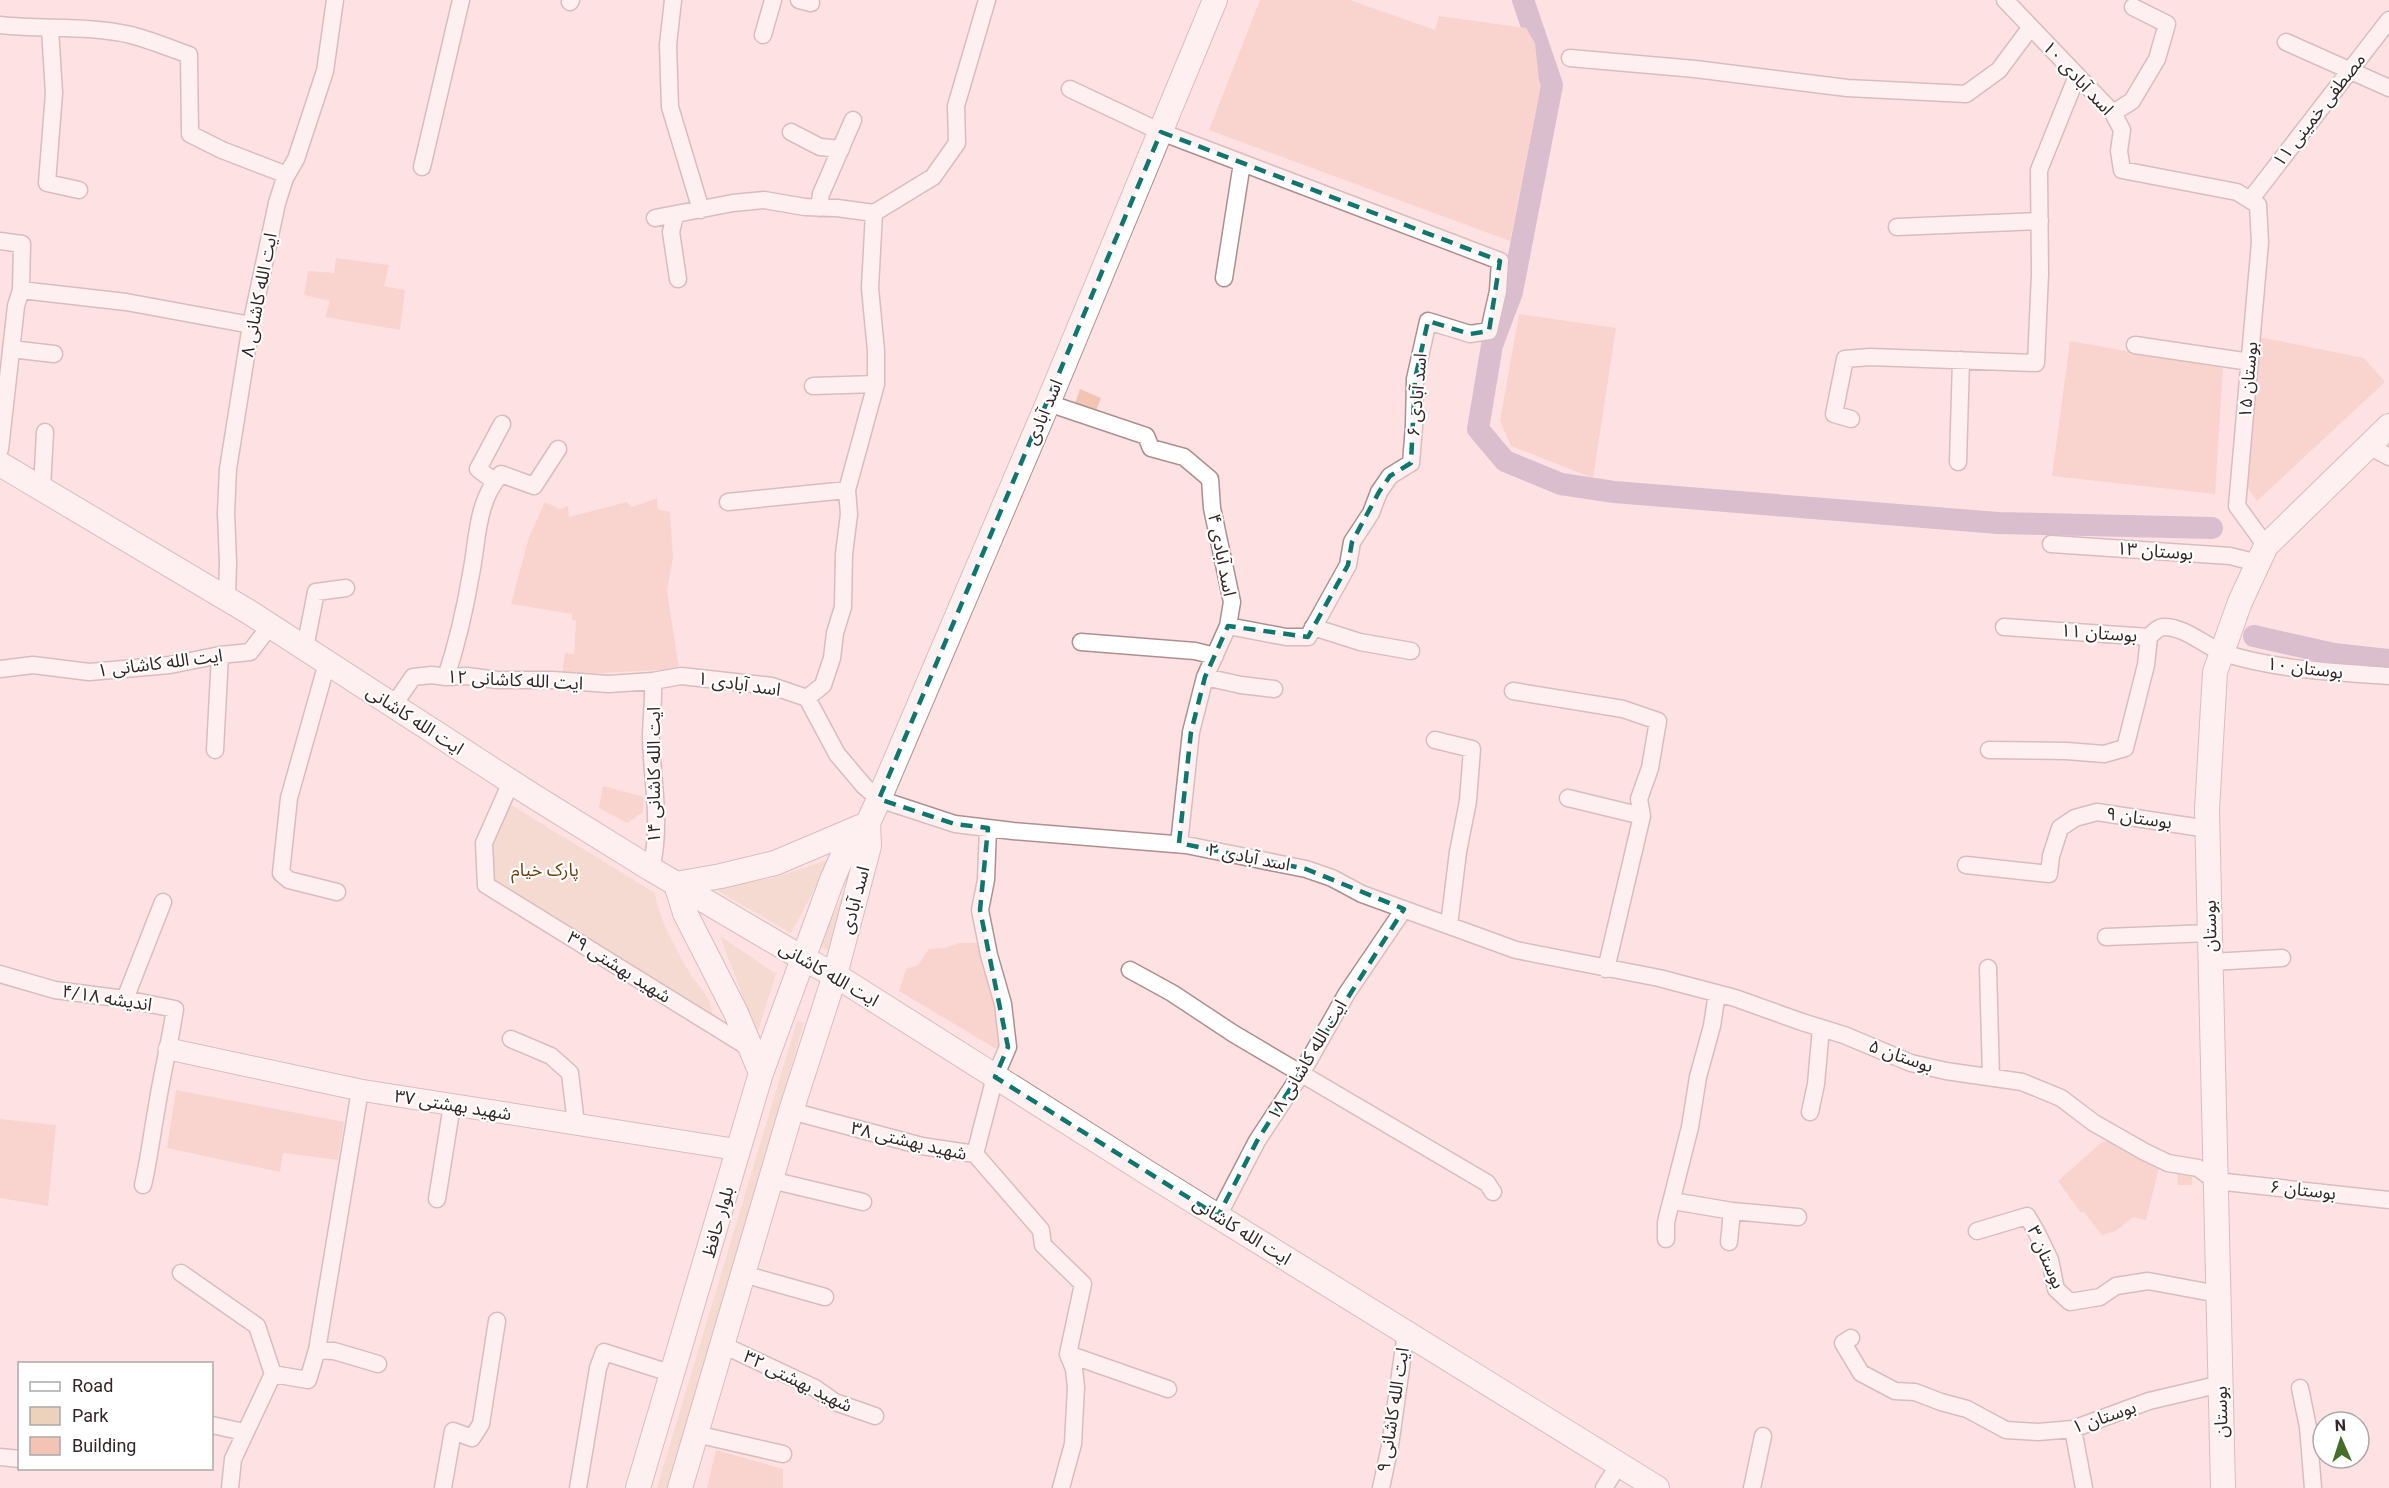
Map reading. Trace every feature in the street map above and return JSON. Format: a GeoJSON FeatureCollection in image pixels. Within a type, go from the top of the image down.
{"type":"FeatureCollection","features":[{"type":"Feature","properties":{"kind":"main road","name":"اسد آبادی"},"geometry":{"type":"LineString","coordinates":[[802,958],[850,839],[868,823],[879,799],[1048,403],[1215,0]]}},
{"type":"Feature","properties":{"kind":"main road","name":"بوستان"},"geometry":{"type":"LineString","coordinates":[[2223,1488],[2208,829],[2215,672],[2262,554],[2379,451],[2389,426]]}},
{"type":"Feature","properties":{"kind":"main road","name":"ایت الله کاشانی"},"geometry":{"type":"LineString","coordinates":[[0,464],[227,599],[651,869],[835,975],[995,1077],[1657,1488]]}},
{"type":"Feature","properties":{"kind":"main road","name":"اسد آبادی"},"geometry":{"type":"LineString","coordinates":[[835,975],[869,846],[868,823]]}},
{"type":"Feature","properties":{"kind":"main road"},"geometry":{"type":"LineString","coordinates":[[761,1073],[736,1013],[686,913],[676,884],[775,863],[868,823]]}},
{"type":"Feature","properties":{"kind":"main road","name":"بلوار حافظ"},"geometry":{"type":"LineString","coordinates":[[638,1488],[761,1073],[802,958]]}},
{"type":"Feature","properties":{"kind":"main road"},"geometry":{"type":"LineString","coordinates":[[680,1488],[791,1111],[835,975]]}},
{"type":"Feature","properties":{"kind":"street","name":"ایت الله کاشانی ۸"},"geometry":{"type":"LineString","coordinates":[[227,599],[228,469],[251,325],[277,203],[287,175],[296,159],[325,71],[335,0]]}},
{"type":"Feature","properties":{"kind":"street"},"geometry":{"type":"LineString","coordinates":[[422,167],[461,0]]}},
{"type":"Feature","properties":{"kind":"street"},"geometry":{"type":"LineString","coordinates":[[673,0],[668,45],[670,107],[700,210]]}},
{"type":"Feature","properties":{"kind":"street"},"geometry":{"type":"LineString","coordinates":[[763,36],[773,0]]}},
{"type":"Feature","properties":{"kind":"street"},"geometry":{"type":"LineString","coordinates":[[655,218],[764,200],[874,213],[933,177],[957,143],[956,106],[987,0]]}},
{"type":"Feature","properties":{"kind":"street","name":"اسد آبادی ۱۰"},"geometry":{"type":"LineString","coordinates":[[2005,0],[2113,113],[2122,130],[2119,151],[2122,170],[2237,192],[2254,202]]}},
{"type":"Feature","properties":{"kind":"street"},"geometry":{"type":"LineString","coordinates":[[2113,113],[2132,101],[2157,59],[2167,24],[2133,7]]}},
{"type":"Feature","properties":{"kind":"street","name":"مصطفی خمینی ۱۱"},"geometry":{"type":"LineString","coordinates":[[2254,202],[2348,71],[2389,20]]}},
{"type":"Feature","properties":{"kind":"street"},"geometry":{"type":"LineString","coordinates":[[0,25],[50,29],[72,28],[129,35],[189,55],[190,134],[222,150],[287,175]]}},
{"type":"Feature","properties":{"kind":"street"},"geometry":{"type":"LineString","coordinates":[[1570,58],[1695,69],[1847,88],[1966,94],[1999,70],[2031,27]]}},
{"type":"Feature","properties":{"kind":"street"},"geometry":{"type":"LineString","coordinates":[[50,29],[54,93],[47,183],[79,190]]}},
{"type":"Feature","properties":{"kind":"street"},"geometry":{"type":"LineString","coordinates":[[2286,42],[2389,88]]}},
{"type":"Feature","properties":{"kind":"street"},"geometry":{"type":"LineString","coordinates":[[1851,419],[1834,414],[1845,359],[1870,357],[2036,363],[2040,274],[2040,170],[2078,76]]}},
{"type":"Feature","properties":{"kind":"street","name":"اسد آبادی ۶"},"geometry":{"type":"LineString","coordinates":[[1070,89],[1161,132],[1500,261],[1498,291],[1489,331],[1470,334],[1428,321],[1415,379],[1411,463],[1390,476],[1379,492],[1371,513],[1352,542],[1348,565],[1313,627]]}},
{"type":"Feature","properties":{"kind":"street"},"geometry":{"type":"LineString","coordinates":[[819,208],[821,194],[853,120]]}},
{"type":"Feature","properties":{"kind":"street"},"geometry":{"type":"LineString","coordinates":[[791,132],[820,147],[841,149]]}},
{"type":"Feature","properties":{"kind":"street"},"geometry":{"type":"LineString","coordinates":[[1224,278],[1242,163]]}},
{"type":"Feature","properties":{"kind":"street","name":"بوستان ۱۵"},"geometry":{"type":"LineString","coordinates":[[2254,202],[2260,242],[2237,506],[2262,554]]}},
{"type":"Feature","properties":{"kind":"street"},"geometry":{"type":"LineString","coordinates":[[874,213],[870,288],[875,332],[876,384],[847,490],[849,514],[844,554],[843,607],[835,633],[832,658],[823,685],[807,698],[837,754],[864,786],[879,799]]}},
{"type":"Feature","properties":{"kind":"street"},"geometry":{"type":"LineString","coordinates":[[675,216],[671,232],[678,279]]}},
{"type":"Feature","properties":{"kind":"street"},"geometry":{"type":"LineString","coordinates":[[1898,227],[2040,221]]}},
{"type":"Feature","properties":{"kind":"street"},"geometry":{"type":"LineString","coordinates":[[0,241],[22,244],[21,290],[16,306],[0,449]]}},
{"type":"Feature","properties":{"kind":"street"},"geometry":{"type":"LineString","coordinates":[[21,290],[126,302],[251,325]]}},
{"type":"Feature","properties":{"kind":"street"},"geometry":{"type":"LineString","coordinates":[[2135,345],[2250,362]]}},
{"type":"Feature","properties":{"kind":"street"},"geometry":{"type":"LineString","coordinates":[[11,349],[54,354]]}},
{"type":"Feature","properties":{"kind":"street"},"geometry":{"type":"LineString","coordinates":[[1958,462],[1961,360]]}},
{"type":"Feature","properties":{"kind":"street"},"geometry":{"type":"LineString","coordinates":[[813,386],[876,384]]}},
{"type":"Feature","properties":{"kind":"street","name":"اسد آبادی ۴"},"geometry":{"type":"LineString","coordinates":[[1048,403],[1146,436],[1151,448],[1184,458],[1210,479],[1212,508],[1232,602],[1228,626],[1205,677],[1191,732],[1179,844]]}},
{"type":"Feature","properties":{"kind":"street"},"geometry":{"type":"LineString","coordinates":[[494,481],[478,469],[502,424]]}},
{"type":"Feature","properties":{"kind":"street"},"geometry":{"type":"LineString","coordinates":[[42,488],[45,432]]}},
{"type":"Feature","properties":{"kind":"street"},"geometry":{"type":"LineString","coordinates":[[446,677],[466,604],[480,513],[494,481],[501,474],[534,486],[558,449]]}},
{"type":"Feature","properties":{"kind":"street"},"geometry":{"type":"LineString","coordinates":[[728,502],[847,490]]}},
{"type":"Feature","properties":{"kind":"street","name":"بوستان ۱۳"},"geometry":{"type":"LineString","coordinates":[[2051,544],[2230,556],[2262,554]]}},
{"type":"Feature","properties":{"kind":"street"},"geometry":{"type":"LineString","coordinates":[[305,648],[316,592],[346,588]]}},
{"type":"Feature","properties":{"kind":"street","name":"ایت الله کاشانی ۱"},"geometry":{"type":"LineString","coordinates":[[0,669],[33,665],[89,672],[170,665],[220,655],[250,652],[270,626]]}},
{"type":"Feature","properties":{"kind":"street"},"geometry":{"type":"LineString","coordinates":[[1228,626],[1286,637],[1308,637],[1313,627],[1360,642],[1412,651]]}},
{"type":"Feature","properties":{"kind":"street","name":"بوستان ۱۱"},"geometry":{"type":"LineString","coordinates":[[2004,627],[2149,637],[2157,629],[2164,627],[2185,633],[2222,652]]}},
{"type":"Feature","properties":{"kind":"street"},"geometry":{"type":"LineString","coordinates":[[1989,750],[2104,754],[2125,748],[2146,666],[2149,637]]}},
{"type":"Feature","properties":{"kind":"street"},"geometry":{"type":"LineString","coordinates":[[1081,642],[1195,651],[1215,656]]}},
{"type":"Feature","properties":{"kind":"street","name":"بوستان ۱۰"},"geometry":{"type":"LineString","coordinates":[[2222,652],[2287,666],[2389,676]]}},
{"type":"Feature","properties":{"kind":"street"},"geometry":{"type":"LineString","coordinates":[[215,750],[220,655]]}},
{"type":"Feature","properties":{"kind":"street"},"geometry":{"type":"LineString","coordinates":[[327,663],[289,798],[281,873],[289,880],[337,891]]}},
{"type":"Feature","properties":{"kind":"street","name":"ایت الله کاشانی ۱۲"},"geometry":{"type":"LineString","coordinates":[[393,706],[413,677],[432,675],[609,684],[653,681]]}},
{"type":"Feature","properties":{"kind":"street","name":"اسد آبادی ۱"},"geometry":{"type":"LineString","coordinates":[[653,681],[681,676],[746,683],[772,686],[807,698]]}},
{"type":"Feature","properties":{"kind":"street"},"geometry":{"type":"LineString","coordinates":[[1205,677],[1274,689]]}},
{"type":"Feature","properties":{"kind":"street","name":"ایت الله کاشانی ۱۴"},"geometry":{"type":"LineString","coordinates":[[651,869],[656,848],[657,812],[651,737],[654,707],[653,681]]}},
{"type":"Feature","properties":{"kind":"street"},"geometry":{"type":"LineString","coordinates":[[1514,691],[1623,709],[1658,721],[1650,768],[1639,799],[1642,816],[1606,969]]}},
{"type":"Feature","properties":{"kind":"street"},"geometry":{"type":"LineString","coordinates":[[1435,740],[1472,749],[1468,801],[1458,852],[1449,925]]}},
{"type":"Feature","properties":{"kind":"street","name":"شهید بهشتی ۳۹"},"geometry":{"type":"LineString","coordinates":[[512,782],[484,843],[486,885],[752,1050]]}},
{"type":"Feature","properties":{"kind":"street"},"geometry":{"type":"LineString","coordinates":[[1568,798],[1642,816]]}},
{"type":"Feature","properties":{"kind":"street","name":"اسد آبادی ۲"},"geometry":{"type":"LineString","coordinates":[[879,799],[955,824],[1179,844],[1245,855],[1306,869],[1332,878],[1362,894],[1516,950],[1606,969]]}},
{"type":"Feature","properties":{"kind":"street","name":"بوستان ۹"},"geometry":{"type":"LineString","coordinates":[[1966,865],[2049,874],[2051,856],[2060,828],[2075,818],[2097,812],[2208,829]]}},
{"type":"Feature","properties":{"kind":"street"},"geometry":{"type":"LineString","coordinates":[[975,1154],[995,1077],[1008,1047],[1003,1004],[980,910],[986,880],[988,828]]}},
{"type":"Feature","properties":{"kind":"street"},"geometry":{"type":"LineString","coordinates":[[125,999],[163,902]]}},
{"type":"Feature","properties":{"kind":"street","name":"ایت الله کاشانی ۱۸"},"geometry":{"type":"LineString","coordinates":[[1218,1216],[1257,1141],[1301,1074],[1347,993],[1404,909]]}},
{"type":"Feature","properties":{"kind":"street"},"geometry":{"type":"LineString","coordinates":[[2106,937],[2210,933]]}},
{"type":"Feature","properties":{"kind":"street"},"geometry":{"type":"LineString","coordinates":[[2211,962],[2282,958]]}},
{"type":"Feature","properties":{"kind":"street"},"geometry":{"type":"LineString","coordinates":[[1988,968],[1991,1076]]}},
{"type":"Feature","properties":{"kind":"street","name":"بوستان ۵"},"geometry":{"type":"LineString","coordinates":[[1606,969],[1659,978],[1717,993],[1844,1035],[1911,1064],[2022,1082],[2061,1098],[2118,1138],[2168,1163],[2198,1168],[2216,1180]]}},
{"type":"Feature","properties":{"kind":"street"},"geometry":{"type":"LineString","coordinates":[[1130,970],[1172,993],[1301,1074],[1487,1182],[1493,1192]]}},
{"type":"Feature","properties":{"kind":"street","name":"اندیشه ۴/۱۸"},"geometry":{"type":"LineString","coordinates":[[0,974],[55,990],[125,999],[175,1009],[169,1049]]}},
{"type":"Feature","properties":{"kind":"street"},"geometry":{"type":"LineString","coordinates":[[1666,1239],[1666,1222],[1673,1201],[1698,1077],[1712,1026],[1717,993]]}},
{"type":"Feature","properties":{"kind":"street"},"geometry":{"type":"LineString","coordinates":[[1810,1112],[1816,1084],[1821,1028]]}},
{"type":"Feature","properties":{"kind":"street"},"geometry":{"type":"LineString","coordinates":[[511,1039],[551,1056],[570,1073],[576,1124]]}},
{"type":"Feature","properties":{"kind":"street"},"geometry":{"type":"LineString","coordinates":[[143,1185],[154,1131],[156,1107],[169,1049]]}},
{"type":"Feature","properties":{"kind":"street","name":"شهید بهشتی ۳۷"},"geometry":{"type":"LineString","coordinates":[[169,1049],[360,1090],[739,1150]]}},
{"type":"Feature","properties":{"kind":"street"},"geometry":{"type":"LineString","coordinates":[[273,1374],[308,1380],[317,1350],[360,1090]]}},
{"type":"Feature","properties":{"kind":"street"},"geometry":{"type":"LineString","coordinates":[[437,1199],[452,1106]]}},
{"type":"Feature","properties":{"kind":"street","name":"شهید بهشتی ۳۸"},"geometry":{"type":"LineString","coordinates":[[791,1111],[922,1146],[975,1154],[1041,1230],[1043,1245],[1083,1284],[1068,1354],[1074,1369],[1076,1387],[1073,1444],[1061,1488]]}},
{"type":"Feature","properties":{"kind":"street"},"geometry":{"type":"LineString","coordinates":[[771,1180],[863,1202]]}},
{"type":"Feature","properties":{"kind":"street","name":"بوستان ۶"},"geometry":{"type":"LineString","coordinates":[[2216,1180],[2389,1200]]}},
{"type":"Feature","properties":{"kind":"street"},"geometry":{"type":"LineString","coordinates":[[1673,1201],[1732,1211],[1798,1217]]}},
{"type":"Feature","properties":{"kind":"street"},"geometry":{"type":"LineString","coordinates":[[1729,1242],[1732,1211]]}},
{"type":"Feature","properties":{"kind":"street","name":"بوستان ۳"},"geometry":{"type":"LineString","coordinates":[[1977,1231],[2027,1216],[2050,1260],[2056,1289],[2070,1302],[2100,1297],[2116,1286],[2148,1281],[2218,1294]]}},
{"type":"Feature","properties":{"kind":"street"},"geometry":{"type":"LineString","coordinates":[[182,1273],[257,1326],[273,1374],[233,1459],[230,1488]]}},
{"type":"Feature","properties":{"kind":"street"},"geometry":{"type":"LineString","coordinates":[[743,1274],[825,1297]]}},
{"type":"Feature","properties":{"kind":"street"},"geometry":{"type":"LineString","coordinates":[[443,1488],[453,1431],[472,1438],[481,1424],[497,1321]]}},
{"type":"Feature","properties":{"kind":"street","name":"ایت الله کاشانی ۹"},"geometry":{"type":"LineString","coordinates":[[1381,1488],[1390,1446],[1406,1332]]}},
{"type":"Feature","properties":{"kind":"street","name":"بوستان ۱"},"geometry":{"type":"LineString","coordinates":[[1851,1338],[1844,1342],[1861,1373],[1895,1391],[1915,1392],[1941,1402],[1967,1408],[2006,1430],[2038,1432],[2073,1430],[2148,1401],[2221,1384]]}},
{"type":"Feature","properties":{"kind":"street","name":"شهید بهشتی ۳۲"},"geometry":{"type":"LineString","coordinates":[[723,1345],[815,1388],[835,1402],[874,1416]]}},
{"type":"Feature","properties":{"kind":"street"},"geometry":{"type":"LineString","coordinates":[[317,1350],[333,1351],[378,1364]]}},
{"type":"Feature","properties":{"kind":"street"},"geometry":{"type":"LineString","coordinates":[[578,1488],[598,1368],[604,1352],[673,1374]]}},
{"type":"Feature","properties":{"kind":"street"},"geometry":{"type":"LineString","coordinates":[[1068,1354],[1168,1389]]}},
{"type":"Feature","properties":{"kind":"street"},"geometry":{"type":"LineString","coordinates":[[2300,1388],[2308,1426],[2313,1488]]}},
{"type":"Feature","properties":{"kind":"street"},"geometry":{"type":"LineString","coordinates":[[213,1425],[244,1432]]}},
{"type":"Feature","properties":{"kind":"street"},"geometry":{"type":"LineString","coordinates":[[2073,1430],[2084,1488]]}},
{"type":"Feature","properties":{"kind":"street"},"geometry":{"type":"LineString","coordinates":[[696,1434],[783,1454]]}},
{"type":"Feature","properties":{"kind":"street"},"geometry":{"type":"LineString","coordinates":[[1752,1488],[1763,1436]]}},
{"type":"Feature","properties":{"kind":"street"},"geometry":{"type":"LineString","coordinates":[[0,1457],[18,1460]]}},
{"type":"Feature","properties":{"kind":"street"},"geometry":{"type":"LineString","coordinates":[[1604,1488],[1619,1464]]}},
{"type":"Feature","properties":{"kind":"highlighted area"},"geometry":{"type":"Polygon","coordinates":[[[1161,132],[1500,261],[1489,331],[1470,334],[1428,321],[1415,379],[1411,463],[1390,476],[1379,492],[1352,542],[1348,565],[1308,637],[1228,626],[1205,677],[1191,732],[1179,843],[1306,869],[1404,909],[1257,1141],[1218,1216],[995,1077],[1008,1047],[980,910],[988,828],[955,824],[879,799],[1161,132]]]}},
{"type":"Feature","properties":{"kind":"green space","name":"پارک خیام"},"geometry":{"type":"Polygon","coordinates":[[[508,803],[655,893],[669,935],[691,975],[708,999],[712,1015],[492,883],[490,842],[508,803]]]}},
{"type":"Feature","properties":{"kind":"green space"},"geometry":{"type":"Polygon","coordinates":[[[831,859],[791,933],[713,888],[773,878],[831,859]]]}},
{"type":"Feature","properties":{"kind":"green space"},"geometry":{"type":"Polygon","coordinates":[[[854,871],[831,952],[818,946],[854,871]]]}},
{"type":"Feature","properties":{"kind":"green space"},"geometry":{"type":"Polygon","coordinates":[[[720,936],[776,974],[757,1034],[720,936]]]}},
{"type":"Feature","properties":{"kind":"green space"},"geometry":{"type":"Polygon","coordinates":[[[797,1021],[804,1023],[668,1488],[657,1488],[797,1021]]]}},
{"type":"Feature","properties":{"kind":"building"},"geometry":{"type":"Polygon","coordinates":[[[1260,0],[1350,0],[1435,30],[1439,16],[1526,28],[1535,43],[1540,90],[1510,241],[1209,130],[1260,0]]]}},
{"type":"Feature","properties":{"kind":"building"},"geometry":{"type":"Polygon","coordinates":[[[336,258],[389,265],[384,286],[405,290],[400,330],[325,317],[330,301],[304,295],[308,271],[334,273],[336,258]]]}},
{"type":"Feature","properties":{"kind":"building"},"geometry":{"type":"Polygon","coordinates":[[[1519,314],[1616,328],[1593,478],[1511,446],[1500,421],[1519,314]]]}},
{"type":"Feature","properties":{"kind":"building"},"geometry":{"type":"Polygon","coordinates":[[[2259,337],[2364,358],[2385,382],[2257,501],[2245,484],[2259,337]]]}},
{"type":"Feature","properties":{"kind":"building"},"geometry":{"type":"Polygon","coordinates":[[[2070,341],[2223,368],[2215,494],[2052,476],[2070,341]]]}},
{"type":"Feature","properties":{"kind":"building"},"geometry":{"type":"Polygon","coordinates":[[[1080,389],[1101,398],[1096,411],[1075,403],[1080,389]]]}},
{"type":"Feature","properties":{"kind":"building"},"geometry":{"type":"Polygon","coordinates":[[[657,498],[658,509],[670,512],[673,558],[667,591],[679,669],[562,675],[565,653],[574,654],[576,621],[572,620],[572,614],[511,604],[529,537],[545,502],[560,509],[568,506],[569,517],[627,502],[632,507],[657,498]]]}},
{"type":"Feature","properties":{"kind":"building"},"geometry":{"type":"Polygon","coordinates":[[[603,786],[644,797],[643,812],[627,823],[599,808],[603,786]]]}},
{"type":"Feature","properties":{"kind":"building"},"geometry":{"type":"Polygon","coordinates":[[[959,943],[981,943],[1003,1053],[899,991],[906,969],[918,965],[929,949],[945,948],[959,943]]]}},
{"type":"Feature","properties":{"kind":"building"},"geometry":{"type":"Polygon","coordinates":[[[176,1090],[344,1122],[338,1160],[283,1153],[280,1172],[167,1148],[176,1090]]]}},
{"type":"Feature","properties":{"kind":"building"},"geometry":{"type":"Polygon","coordinates":[[[0,1119],[56,1125],[48,1206],[0,1198],[0,1119]]]}},
{"type":"Feature","properties":{"kind":"building"},"geometry":{"type":"Polygon","coordinates":[[[2111,1141],[2124,1147],[2137,1158],[2159,1168],[2146,1220],[2133,1217],[2116,1231],[2102,1235],[2084,1212],[2081,1213],[2058,1181],[2102,1142],[2111,1141]]]}},
{"type":"Feature","properties":{"kind":"building"},"geometry":{"type":"Polygon","coordinates":[[[2177,1172],[2192,1172],[2192,1185],[2178,1185],[2177,1172]]]}},
{"type":"Feature","properties":{"kind":"building"},"geometry":{"type":"Polygon","coordinates":[[[716,1450],[783,1469],[783,1488],[707,1488],[716,1450]]]}},
{"type":"Feature","properties":{"kind":"waterway"},"geometry":{"type":"LineString","coordinates":[[1523,0],[1552,85],[1512,292],[1492,345],[1478,429],[1505,461],[1561,484],[1614,492],[1998,523],[2212,528]]}},
{"type":"Feature","properties":{"kind":"waterway"},"geometry":{"type":"LineString","coordinates":[[2254,636],[2334,654],[2389,660]]}}]}
